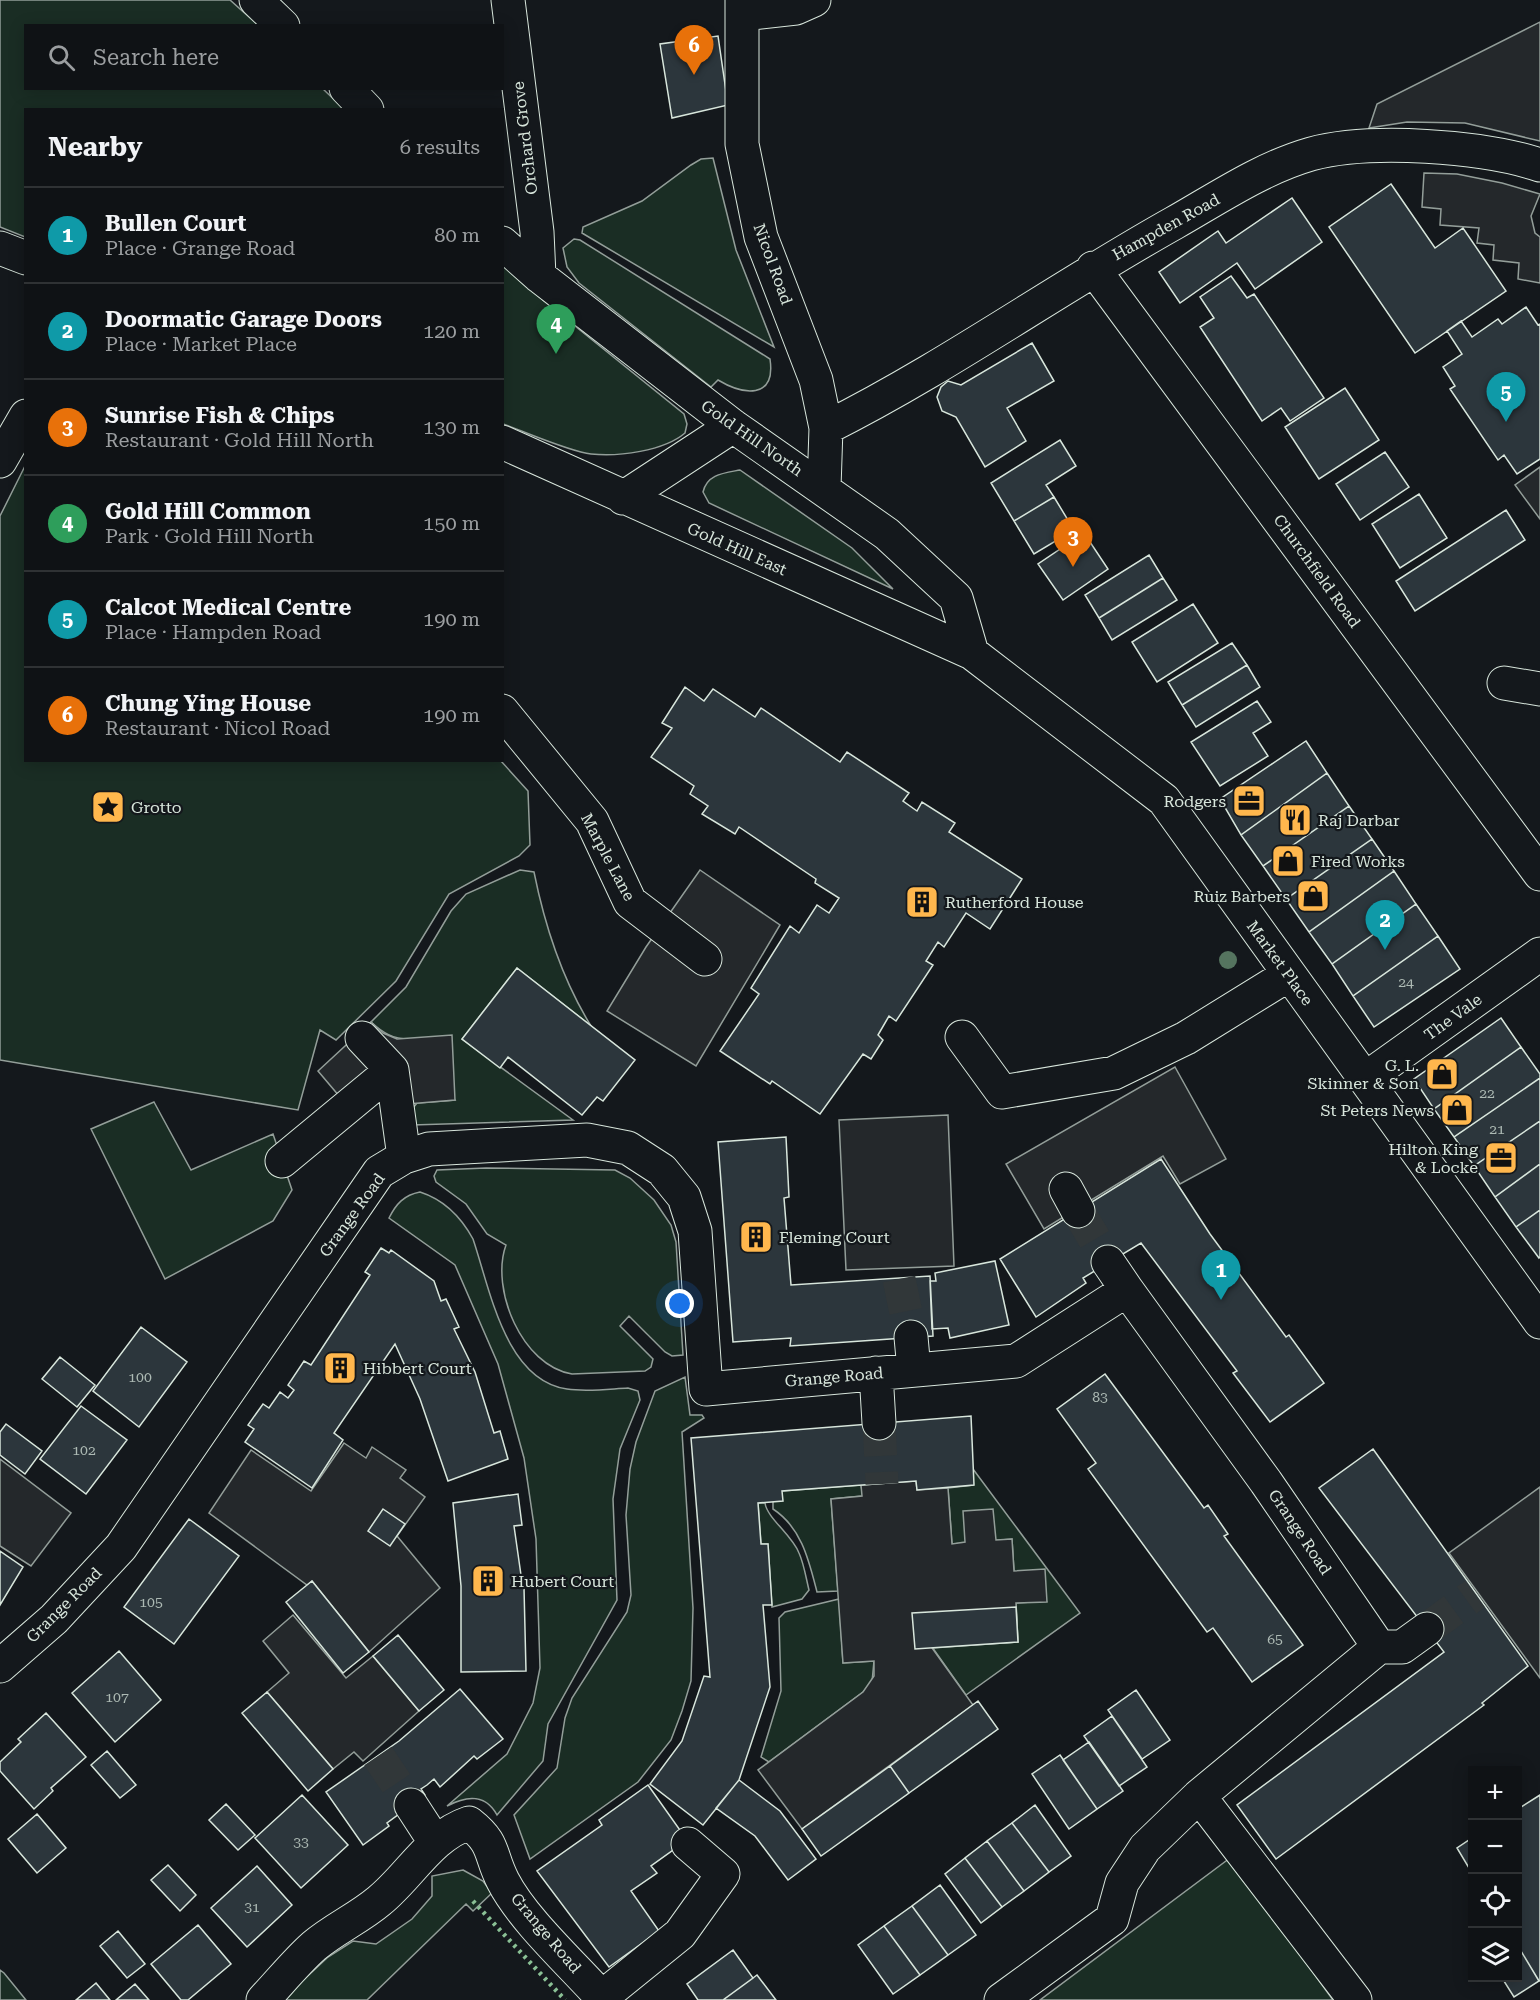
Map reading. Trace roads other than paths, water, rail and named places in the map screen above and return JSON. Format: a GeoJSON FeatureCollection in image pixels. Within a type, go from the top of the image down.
{"type":"FeatureCollection","features":[{"type":"Feature","properties":{"kind":"street"},"geometry":{"type":"LineString","coordinates":[[256,0],[281,24]]}},
{"type":"Feature","properties":{"kind":"street","name":"Orchard Grove"},"geometry":{"type":"LineString","coordinates":[[508,0],[537,232],[539,276]]}},
{"type":"Feature","properties":{"kind":"street"},"geometry":{"type":"LineString","coordinates":[[743,7],[796,8],[814,0]]}},
{"type":"Feature","properties":{"kind":"street","name":"Nicol Road"},"geometry":{"type":"LineString","coordinates":[[743,7],[742,144],[761,237],[816,380],[826,428],[824,488]]}},
{"type":"Feature","properties":{"kind":"street"},"geometry":{"type":"LineString","coordinates":[[348,90],[365,108]]}},
{"type":"Feature","properties":{"kind":"street","name":"Hampden Road"},"geometry":{"type":"LineString","coordinates":[[826,428],[892,395],[1093,268],[1273,167],[1312,154],[1354,148],[1470,149],[1540,165]]}},
{"type":"Feature","properties":{"kind":"street","name":"Gold Hill North"},"geometry":{"type":"LineString","coordinates":[[504,245],[539,276],[734,426],[887,534],[956,598],[972,653]]}},
{"type":"Feature","properties":{"kind":"street"},"geometry":{"type":"LineString","coordinates":[[0,248],[24,257]]}},
{"type":"Feature","properties":{"kind":"street","name":"Churchfield Road"},"geometry":{"type":"LineString","coordinates":[[1093,268],[1540,874]]}},
{"type":"Feature","properties":{"kind":"street"},"geometry":{"type":"LineString","coordinates":[[0,461],[24,419]]}},
{"type":"Feature","properties":{"kind":"street"},"geometry":{"type":"LineString","coordinates":[[623,498],[734,426]]}},
{"type":"Feature","properties":{"kind":"street","name":"Gold Hill East"},"geometry":{"type":"LineString","coordinates":[[504,446],[972,653]]}},
{"type":"Feature","properties":{"kind":"street","name":"Market Place"},"geometry":{"type":"LineString","coordinates":[[972,653],[1164,800],[1540,1322]]}},
{"type":"Feature","properties":{"kind":"street"},"geometry":{"type":"LineString","coordinates":[[1504,683],[1540,689]]}},
{"type":"Feature","properties":{"kind":"street","name":"Marple Lane"},"geometry":{"type":"LineString","coordinates":[[504,713],[592,821],[630,902],[705,959]]}},
{"type":"Feature","properties":{"kind":"street","name":"The Vale"},"geometry":{"type":"LineString","coordinates":[[1365,1079],[1540,954]]}},
{"type":"Feature","properties":{"kind":"street"},"geometry":{"type":"LineString","coordinates":[[962,1037],[1002,1092],[1114,1073],[1186,1038],[1288,975]]}},
{"type":"Feature","properties":{"kind":"street"},"geometry":{"type":"LineString","coordinates":[[362,1038],[393,1070],[404,1157]]}},
{"type":"Feature","properties":{"kind":"street"},"geometry":{"type":"LineString","coordinates":[[282,1161],[393,1070]]}},
{"type":"Feature","properties":{"kind":"street","name":"Grange Road"},"geometry":{"type":"LineString","coordinates":[[0,1666],[54,1619],[121,1547],[380,1172],[404,1157],[441,1148],[587,1140],[628,1148],[662,1170],[684,1197],[694,1231],[706,1389],[1016,1361],[1126,1290],[1266,1482],[1379,1647]]}},
{"type":"Feature","properties":{"kind":"street"},"geometry":{"type":"LineString","coordinates":[[1108,1262],[1126,1290]]}},
{"type":"Feature","properties":{"kind":"street"},"geometry":{"type":"LineString","coordinates":[[911,1337],[914,1370]]}},
{"type":"Feature","properties":{"kind":"street"},"geometry":{"type":"LineString","coordinates":[[876,1373],[879,1423]]}},
{"type":"Feature","properties":{"kind":"street"},"geometry":{"type":"LineString","coordinates":[[1001,2000],[1112,1919],[1122,1883],[1145,1848],[1199,1796],[1379,1647],[1402,1647],[1427,1629]]}},
{"type":"Feature","properties":{"kind":"street"},"geometry":{"type":"LineString","coordinates":[[1199,1796],[1355,2000]]}},
{"type":"Feature","properties":{"kind":"street"},"geometry":{"type":"LineString","coordinates":[[411,1805],[435,1842]]}},
{"type":"Feature","properties":{"kind":"street","name":"Grange Road"},"geometry":{"type":"LineString","coordinates":[[263,2000],[314,1946],[378,1902],[410,1872],[435,1842],[454,1828],[469,1823],[483,1834],[494,1853],[502,1880],[533,1921],[603,1999]]}},
{"type":"Feature","properties":{"kind":"street"},"geometry":{"type":"LineString","coordinates":[[603,1999],[680,1934],[723,1874],[688,1844]]}},
{"type":"Feature","properties":{"kind":"tunnel"},"geometry":{"type":"LineString","coordinates":[[1078,1211],[1108,1262]]}},
{"type":"Feature","properties":{"kind":"tunnel"},"geometry":{"type":"LineString","coordinates":[[899,1279],[911,1337]]}},
{"type":"Feature","properties":{"kind":"tunnel"},"geometry":{"type":"LineString","coordinates":[[879,1423],[882,1484]]}},
{"type":"Feature","properties":{"kind":"tunnel"},"geometry":{"type":"LineString","coordinates":[[1427,1629],[1475,1594]]}},
{"type":"Feature","properties":{"kind":"tunnel"},"geometry":{"type":"LineString","coordinates":[[378,1756],[411,1805]]}},
{"type":"Feature","properties":{"kind":"place","name":"Chung Ying House"},"geometry":{"type":"Point","coordinates":[694,75]}},
{"type":"Feature","properties":{"kind":"place","name":"Gold Hill Common"},"geometry":{"type":"Point","coordinates":[556,354]}},
{"type":"Feature","properties":{"kind":"place","name":"Calcot Medical Centre"},"geometry":{"type":"Point","coordinates":[1506,422]}},
{"type":"Feature","properties":{"kind":"place","name":"Sunrise Fish & Chips"},"geometry":{"type":"Point","coordinates":[1073,567]}},
{"type":"Feature","properties":{"kind":"place","name":"Rodgers"},"geometry":{"type":"Point","coordinates":[1249,801]}},
{"type":"Feature","properties":{"kind":"place","name":"Grotto"},"geometry":{"type":"Point","coordinates":[108,807]}},
{"type":"Feature","properties":{"kind":"place","name":"Raj Darbar"},"geometry":{"type":"Point","coordinates":[1295,820]}},
{"type":"Feature","properties":{"kind":"place","name":"Fired Works"},"geometry":{"type":"Point","coordinates":[1288,861]}},
{"type":"Feature","properties":{"kind":"place","name":"Ruiz Barbers"},"geometry":{"type":"Point","coordinates":[1313,896]}},
{"type":"Feature","properties":{"kind":"place","name":"Rutherford House"},"geometry":{"type":"Point","coordinates":[922,902]}},
{"type":"Feature","properties":{"kind":"place","name":"Doormatic Garage Doors"},"geometry":{"type":"Point","coordinates":[1385,950]}},
{"type":"Feature","properties":{"kind":"place","name":"G. L. Skinner & Son"},"geometry":{"type":"Point","coordinates":[1442,1074]}},
{"type":"Feature","properties":{"kind":"place","name":"St Peters News"},"geometry":{"type":"Point","coordinates":[1457,1110]}},
{"type":"Feature","properties":{"kind":"place","name":"Hilton King & Locke"},"geometry":{"type":"Point","coordinates":[1501,1158]}},
{"type":"Feature","properties":{"kind":"place","name":"Fleming Court"},"geometry":{"type":"Point","coordinates":[756,1237]}},
{"type":"Feature","properties":{"kind":"place","name":"Bullen Court"},"geometry":{"type":"Point","coordinates":[1221,1300]}},
{"type":"Feature","properties":{"kind":"place","name":"Hibbert Court"},"geometry":{"type":"Point","coordinates":[340,1368]}},
{"type":"Feature","properties":{"kind":"place","name":"Hubert Court"},"geometry":{"type":"Point","coordinates":[488,1581]}}]}
